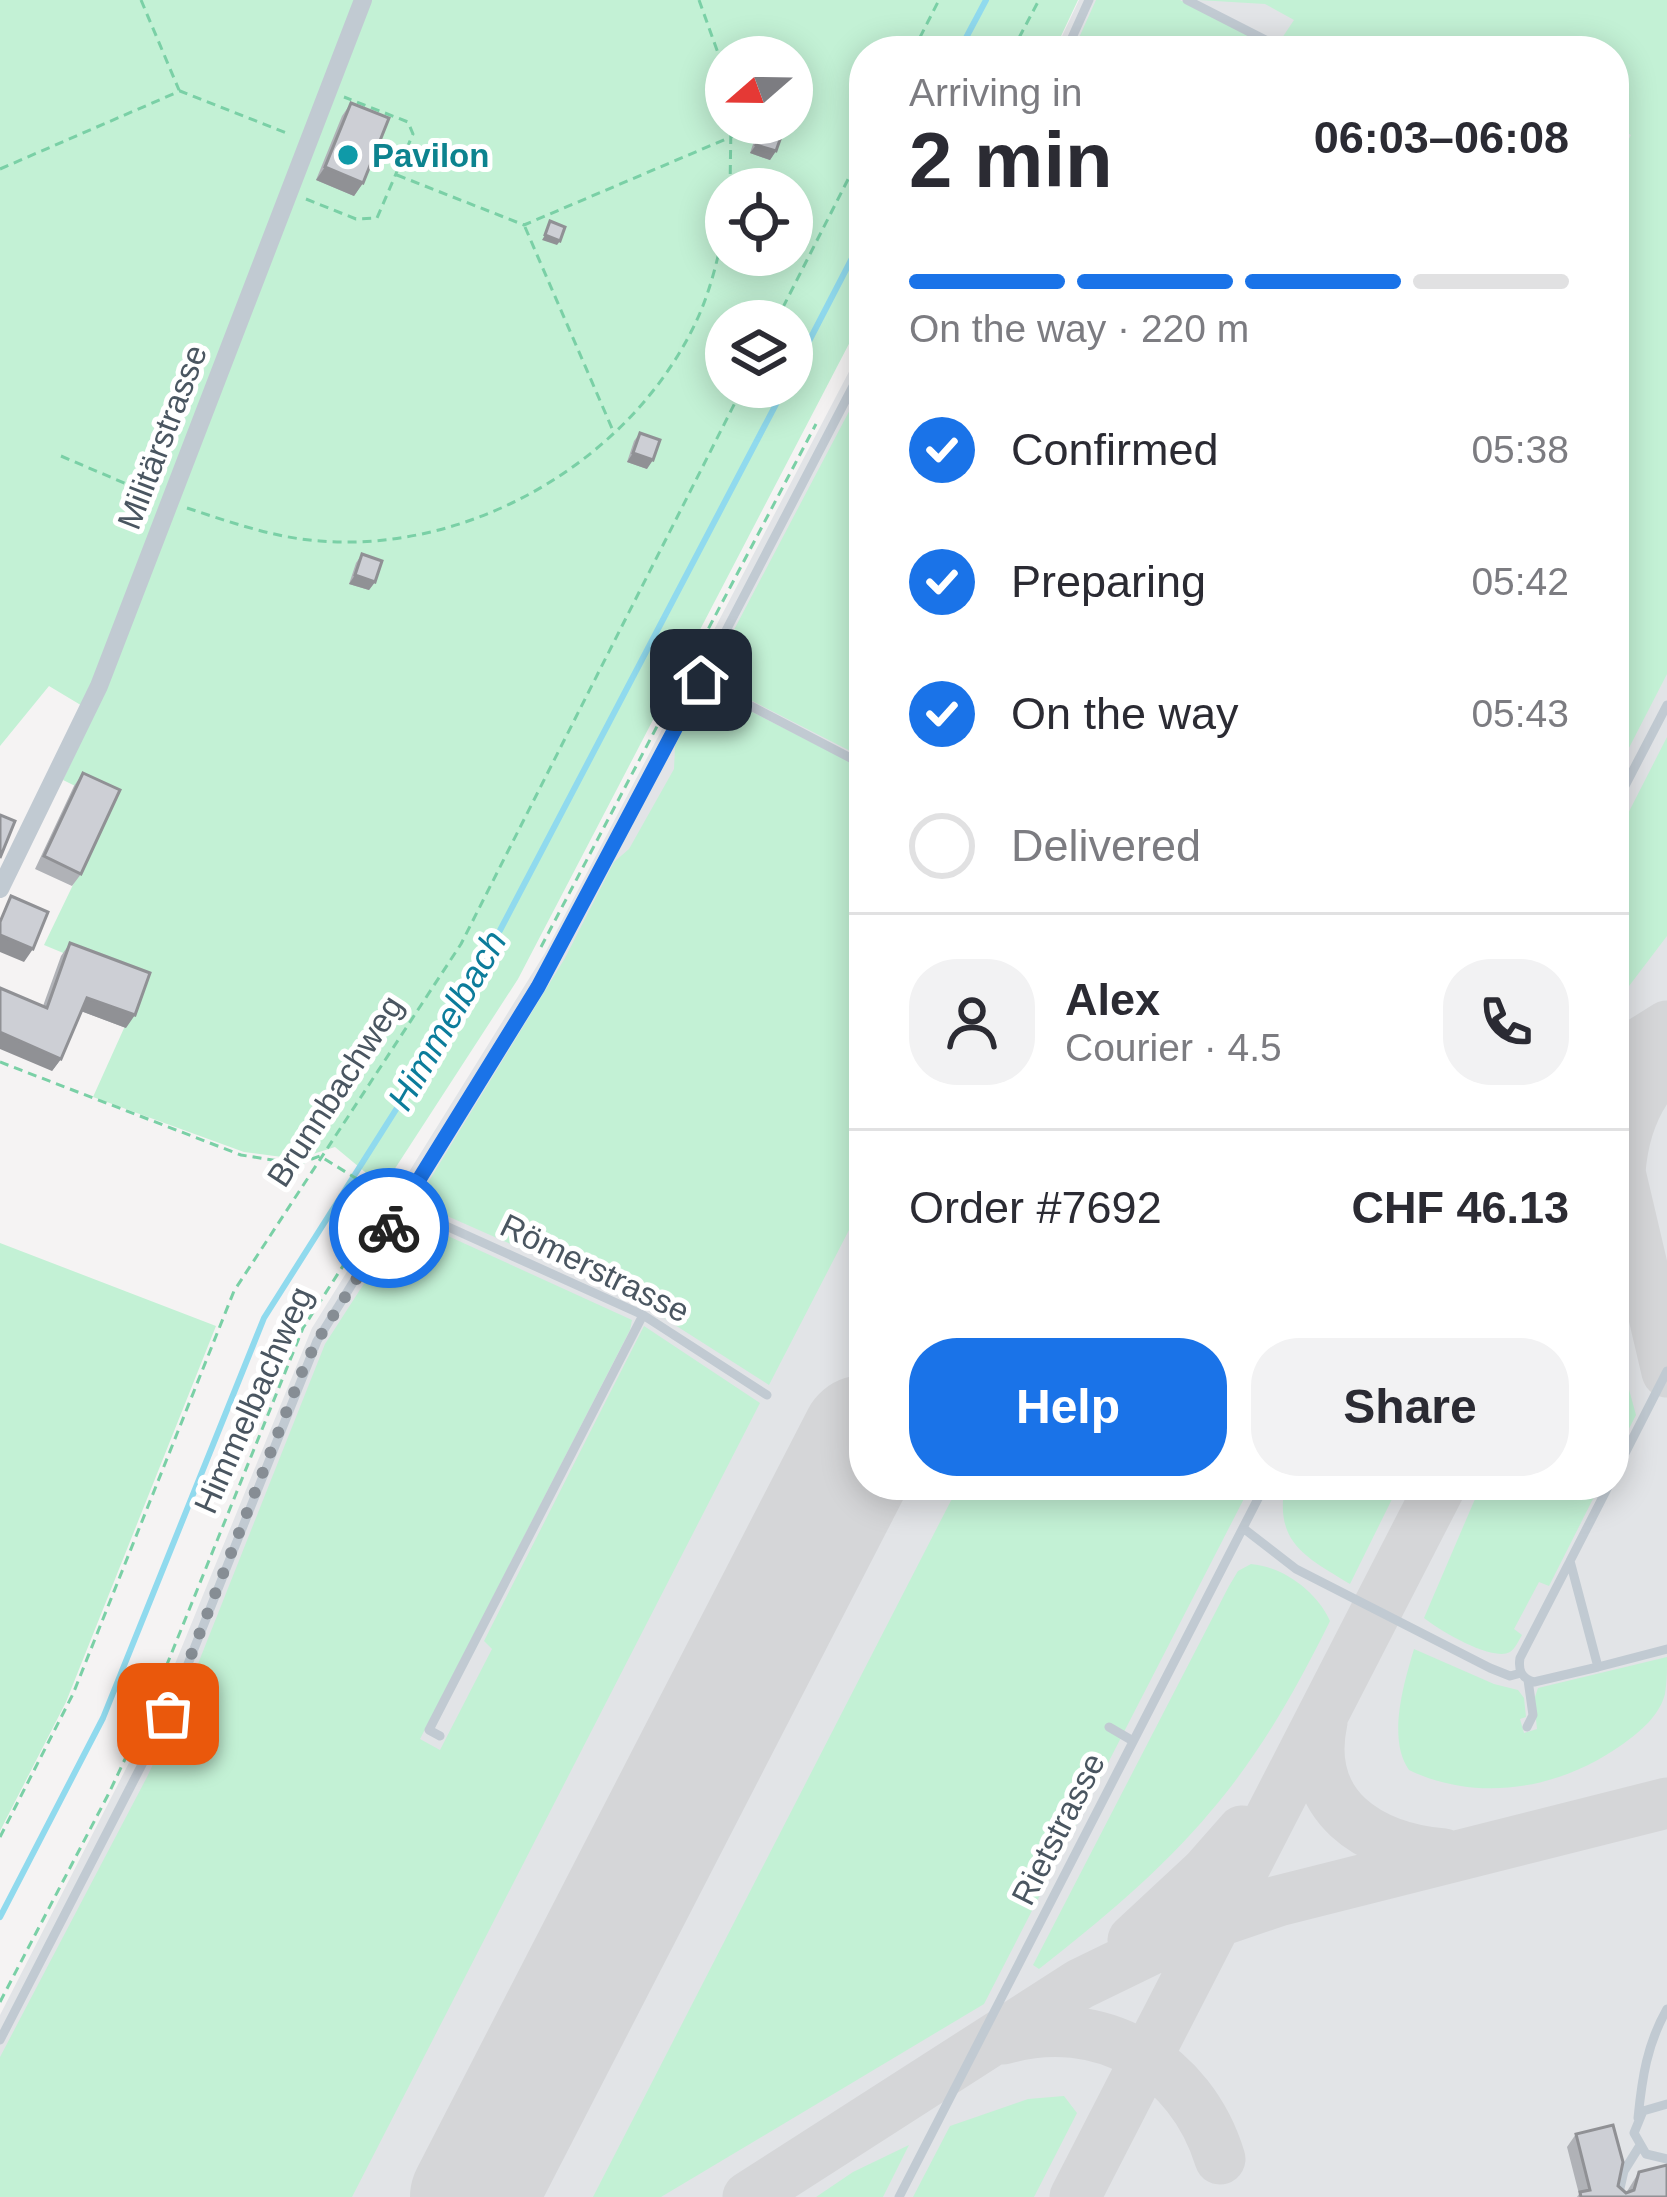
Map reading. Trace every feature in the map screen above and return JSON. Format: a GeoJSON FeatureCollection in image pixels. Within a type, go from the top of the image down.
{"type":"FeatureCollection","features":[{"type":"Feature","properties":{"kind":"street","name":"Militärstrasse"},"geometry":{"type":"LineString","coordinates":[[0,889],[99,686],[363,0]]}},
{"type":"Feature","properties":{"kind":"lane"},"geometry":{"type":"LineString","coordinates":[[1073,36],[1089,0]]}},
{"type":"Feature","properties":{"kind":"lane"},"geometry":{"type":"LineString","coordinates":[[1186,0],[1257,36]]}},
{"type":"Feature","properties":{"kind":"lane"},"geometry":{"type":"LineString","coordinates":[[0,2040],[168,1714],[317,1341],[394,1202],[560,947],[849,394]]}},
{"type":"Feature","properties":{"kind":"lane"},"geometry":{"type":"LineString","coordinates":[[701,680],[849,757]]}},
{"type":"Feature","properties":{"kind":"lane"},"geometry":{"type":"LineString","coordinates":[[1629,778],[1667,704]]}},
{"type":"Feature","properties":{"kind":"lane","name":"Römerstrasse"},"geometry":{"type":"LineString","coordinates":[[394,1202],[643,1315],[767,1395]]}},
{"type":"Feature","properties":{"kind":"lane"},"geometry":{"type":"LineString","coordinates":[[440,1736],[429,1730],[643,1315]]}},
{"type":"Feature","properties":{"kind":"lane"},"geometry":{"type":"LineString","coordinates":[[1629,1446],[1667,1371]]}},
{"type":"Feature","properties":{"kind":"lane","name":"Rietstrasse"},"geometry":{"type":"LineString","coordinates":[[899,2197],[1257,1500]]}},
{"type":"Feature","properties":{"kind":"lane"},"geometry":{"type":"LineString","coordinates":[[1527,1726],[1533,1715],[1520,1658],[1601,1500]]}},
{"type":"Feature","properties":{"kind":"lane"},"geometry":{"type":"LineString","coordinates":[[1243,1528],[1296,1569],[1510,1676],[1539,1681],[1667,1649]]}},
{"type":"Feature","properties":{"kind":"lane"},"geometry":{"type":"LineString","coordinates":[[1570,1561],[1598,1666]]}},
{"type":"Feature","properties":{"kind":"lane"},"geometry":{"type":"LineString","coordinates":[[468,1654],[479,1660]]}},
{"type":"Feature","properties":{"kind":"lane"},"geometry":{"type":"LineString","coordinates":[[1108,1727],[1133,1741]]}},
{"type":"Feature","properties":{"kind":"lane"},"geometry":{"type":"LineString","coordinates":[[1667,2009],[1643,2066],[1634,2133],[1639,2147],[1654,2159],[1667,2159]]}},
{"type":"Feature","properties":{"kind":"lane"},"geometry":{"type":"LineString","coordinates":[[1638,2118],[1651,2106],[1667,2104]]}},
{"type":"Feature","properties":{"kind":"lane"},"geometry":{"type":"LineString","coordinates":[[1618,2197],[1624,2171],[1639,2147]]}},
{"type":"Feature","properties":{"kind":"path"},"geometry":{"type":"LineString","coordinates":[[141,0],[180,91]]}},
{"type":"Feature","properties":{"kind":"path"},"geometry":{"type":"LineString","coordinates":[[699,0],[712,36]]}},
{"type":"Feature","properties":{"kind":"path"},"geometry":{"type":"LineString","coordinates":[[921,36],[939,0]]}},
{"type":"Feature","properties":{"kind":"path"},"geometry":{"type":"LineString","coordinates":[[1020,36],[1039,0]]}},
{"type":"Feature","properties":{"kind":"path"},"geometry":{"type":"LineString","coordinates":[[287,192],[356,219],[377,218],[397,175],[413,134],[408,122],[327,90]]}},
{"type":"Feature","properties":{"kind":"path"},"geometry":{"type":"LineString","coordinates":[[0,169],[180,91],[308,141]]}},
{"type":"Feature","properties":{"kind":"path"},"geometry":{"type":"LineString","coordinates":[[397,175],[524,225],[714,144]]}},
{"type":"Feature","properties":{"kind":"path"},"geometry":{"type":"LineString","coordinates":[[787,300],[849,177]]}},
{"type":"Feature","properties":{"kind":"path"},"geometry":{"type":"LineString","coordinates":[[524,225],[615,435]]}},
{"type":"Feature","properties":{"kind":"path"},"geometry":{"type":"LineString","coordinates":[[61,456],[244,527],[321,542],[399,538],[474,520],[548,484],[615,435],[661,381],[695,324],[712,276]]}},
{"type":"Feature","properties":{"kind":"path"},"geometry":{"type":"LineString","coordinates":[[842,374],[849,361]]}},
{"type":"Feature","properties":{"kind":"path","name":"Brunnbachweg"},"geometry":{"type":"LineString","coordinates":[[0,1837],[73,1694],[234,1291],[460,944],[732,408]]}},
{"type":"Feature","properties":{"kind":"path"},"geometry":{"type":"LineString","coordinates":[[536,958],[820,416]]}},
{"type":"Feature","properties":{"kind":"path"},"geometry":{"type":"LineString","coordinates":[[0,1062],[241,1155],[298,1164],[320,1156],[372,1188]]}},
{"type":"Feature","properties":{"kind":"path","name":"Himmelbachweg"},"geometry":{"type":"LineString","coordinates":[[0,2002],[110,1793],[151,1704],[303,1328],[394,1202]]}},
{"type":"Feature","properties":{"kind":"shaded area"},"geometry":{"type":"Polygon","coordinates":[[[1079,0],[1667,0],[1667,2197],[0,2197],[0,2015],[157,1708],[312,1328],[545,953],[849,372],[849,1500],[1629,1500],[1629,36],[1062,36],[1079,0]]]}},
{"type":"Feature","properties":{"kind":"green space"},"geometry":{"type":"Polygon","coordinates":[[[0,0],[1078,0],[1061,36],[849,36],[849,344],[518,979],[383,1187],[335,1147],[297,1159],[244,1152],[93,1097],[143,986],[44,945],[112,804],[63,780],[94,713],[49,686],[0,746],[0,0]]]}},
{"type":"Feature","properties":{"kind":"green space"},"geometry":{"type":"Polygon","coordinates":[[[1096,0],[1180,0],[1251,36],[1080,36],[1096,0]]]}},
{"type":"Feature","properties":{"kind":"green space"},"geometry":{"type":"Polygon","coordinates":[[[1198,0],[1667,0],[1667,674],[1629,748],[1629,36],[1283,36],[1294,20],[1265,4],[1198,0]]]}},
{"type":"Feature","properties":{"kind":"green space"},"geometry":{"type":"Polygon","coordinates":[[[849,411],[849,750],[725,687],[716,664],[849,411]]]}},
{"type":"Feature","properties":{"kind":"green space"},"geometry":{"type":"Polygon","coordinates":[[[702,692],[715,693],[849,761],[849,1230],[769,1385],[631,1297],[429,1208],[421,1194],[565,958],[614,862],[629,849],[674,769],[675,746],[702,692]]]}},
{"type":"Feature","properties":{"kind":"green space"},"geometry":{"type":"Polygon","coordinates":[[[1667,737],[1667,936],[1629,986],[1629,812],[1667,737]]]}},
{"type":"Feature","properties":{"kind":"green space"},"geometry":{"type":"Polygon","coordinates":[[[415,1221],[632,1320],[420,1739],[440,1750],[492,1649],[484,1641],[644,1326],[760,1403],[352,2197],[0,2197],[0,2057],[188,1689],[325,1344],[403,1223],[415,1221]]]}},
{"type":"Feature","properties":{"kind":"green space"},"geometry":{"type":"Polygon","coordinates":[[[0,1243],[216,1326],[66,1702],[0,1831],[0,1243]]]}},
{"type":"Feature","properties":{"kind":"green space"},"geometry":{"type":"Polygon","coordinates":[[[1629,1390],[1636,1415],[1629,1429],[1629,1390]]]}},
{"type":"Feature","properties":{"kind":"green space"},"geometry":{"type":"Polygon","coordinates":[[[951,1500],[1243,1500],[984,2004],[661,2197],[593,2197],[951,1500]]]}},
{"type":"Feature","properties":{"kind":"green space"},"geometry":{"type":"Polygon","coordinates":[[[1284,1500],[1392,1500],[1350,1584],[1297,1546],[1284,1521],[1284,1500]]]}},
{"type":"Feature","properties":{"kind":"green space"},"geometry":{"type":"Polygon","coordinates":[[[1475,1500],[1592,1500],[1549,1586],[1539,1582],[1514,1629],[1522,1635],[1510,1652],[1491,1653],[1424,1618],[1475,1500]]]}},
{"type":"Feature","properties":{"kind":"green space"},"geometry":{"type":"Polygon","coordinates":[[[1251,1564],[1298,1583],[1330,1621],[1291,1696],[1229,1789],[1192,1833],[1151,1875],[1039,1969],[1033,1965],[1229,1586],[1238,1571],[1251,1564]]]}},
{"type":"Feature","properties":{"kind":"green space"},"geometry":{"type":"Polygon","coordinates":[[[1414,1649],[1518,1690],[1524,1698],[1526,1717],[1520,1719],[1524,1733],[1537,1729],[1534,1700],[1538,1688],[1667,1657],[1665,1694],[1654,1716],[1636,1734],[1574,1771],[1520,1786],[1464,1786],[1409,1770],[1402,1757],[1398,1727],[1414,1649]]]}},
{"type":"Feature","properties":{"kind":"green space"},"geometry":{"type":"Polygon","coordinates":[[[1064,2096],[1077,2113],[1034,2197],[913,2197],[950,2126],[1028,2099],[1064,2096]]]}},
{"type":"Feature","properties":{"kind":"green space"},"geometry":{"type":"Polygon","coordinates":[[[909,2145],[883,2197],[816,2197],[853,2172],[909,2145]]]}},
{"type":"Feature","properties":{"kind":"building","name":"Pavilon"},"geometry":{"type":"Polygon","coordinates":[[[351,103],[389,118],[363,183],[325,167],[351,103]]]}},
{"type":"Feature","properties":{"kind":"building"},"geometry":{"type":"Polygon","coordinates":[[[550,221],[565,227],[560,241],[545,235],[550,221]]]}},
{"type":"Feature","properties":{"kind":"building"},"geometry":{"type":"Polygon","coordinates":[[[640,433],[660,440],[653,460],[633,453],[640,433]]]}},
{"type":"Feature","properties":{"kind":"building"},"geometry":{"type":"Polygon","coordinates":[[[362,554],[382,561],[375,582],[355,575],[362,554]]]}},
{"type":"Feature","properties":{"kind":"building"},"geometry":{"type":"Polygon","coordinates":[[[83,773],[120,790],[81,874],[44,856],[83,773]]]}},
{"type":"Feature","properties":{"kind":"building"},"geometry":{"type":"Polygon","coordinates":[[[0,815],[15,821],[0,858],[0,815]]]}},
{"type":"Feature","properties":{"kind":"building"},"geometry":{"type":"Polygon","coordinates":[[[11,896],[48,912],[33,949],[0,935],[11,896]]]}},
{"type":"Feature","properties":{"kind":"building"},"geometry":{"type":"Polygon","coordinates":[[[70,943],[150,973],[135,1015],[87,998],[61,1059],[0,1032],[0,988],[47,1008],[70,943]]]}},
{"type":"Feature","properties":{"kind":"building"},"geometry":{"type":"Polygon","coordinates":[[[1613,2125],[1623,2162],[1618,2186],[1626,2193],[1634,2190],[1639,2172],[1667,2165],[1667,2197],[1581,2197],[1580,2192],[1590,2190],[1576,2134],[1613,2125]]]}},
{"type":"Feature","properties":{"kind":"waterway","name":"Himmelbach"},"geometry":{"type":"LineString","coordinates":[[967,36],[986,0]]}},
{"type":"Feature","properties":{"kind":"waterway","name":"Himmelbach"},"geometry":{"type":"LineString","coordinates":[[813,333],[849,264]]}},
{"type":"Feature","properties":{"kind":"waterway","name":"Himmelbach"},"geometry":{"type":"LineString","coordinates":[[0,1917],[103,1718],[264,1318],[454,1018],[774,408]]}},
{"type":"Feature","properties":{"kind":"taxiway"},"geometry":{"type":"LineString","coordinates":[[1629,1050],[1667,1026]]}},
{"type":"Feature","properties":{"kind":"taxiway"},"geometry":{"type":"LineString","coordinates":[[1629,1126],[1647,1088],[1667,1065]]}},
{"type":"Feature","properties":{"kind":"taxiway"},"geometry":{"type":"LineString","coordinates":[[1629,1210],[1667,1372]]}},
{"type":"Feature","properties":{"kind":"taxiway"},"geometry":{"type":"LineString","coordinates":[[1075,2197],[1433,1500]]}},
{"type":"Feature","properties":{"kind":"taxiway"},"geometry":{"type":"LineString","coordinates":[[1322,1722],[1323,1777],[1348,1817],[1391,1843],[1444,1854]]}},
{"type":"Feature","properties":{"kind":"taxiway"},"geometry":{"type":"LineString","coordinates":[[748,2197],[1080,1984],[1187,1932],[1278,1901],[1667,1803]]}},
{"type":"Feature","properties":{"kind":"taxiway"},"geometry":{"type":"LineString","coordinates":[[1133,1940],[1242,1831]]}},
{"type":"Feature","properties":{"kind":"taxiway"},"geometry":{"type":"LineString","coordinates":[[1003,2039],[1073,2032],[1137,2052],[1187,2096],[1220,2159]]}},
{"type":"Feature","properties":{"kind":"runway"},"geometry":{"type":"LineString","coordinates":[[473,2197],[849,1467]]}},
{"type":"Feature","properties":{"kind":"way so far"},"geometry":{"type":"LineString","coordinates":[[168,1714],[304,1367],[389,1228]]}},
{"type":"Feature","properties":{"kind":"place","name":"Pavilon"},"geometry":{"type":"Point","coordinates":[348,155]}},
{"type":"Feature","properties":{"kind":"route"},"geometry":{"type":"LineString","coordinates":[[389,1228],[538,987],[701,680]]}}]}
